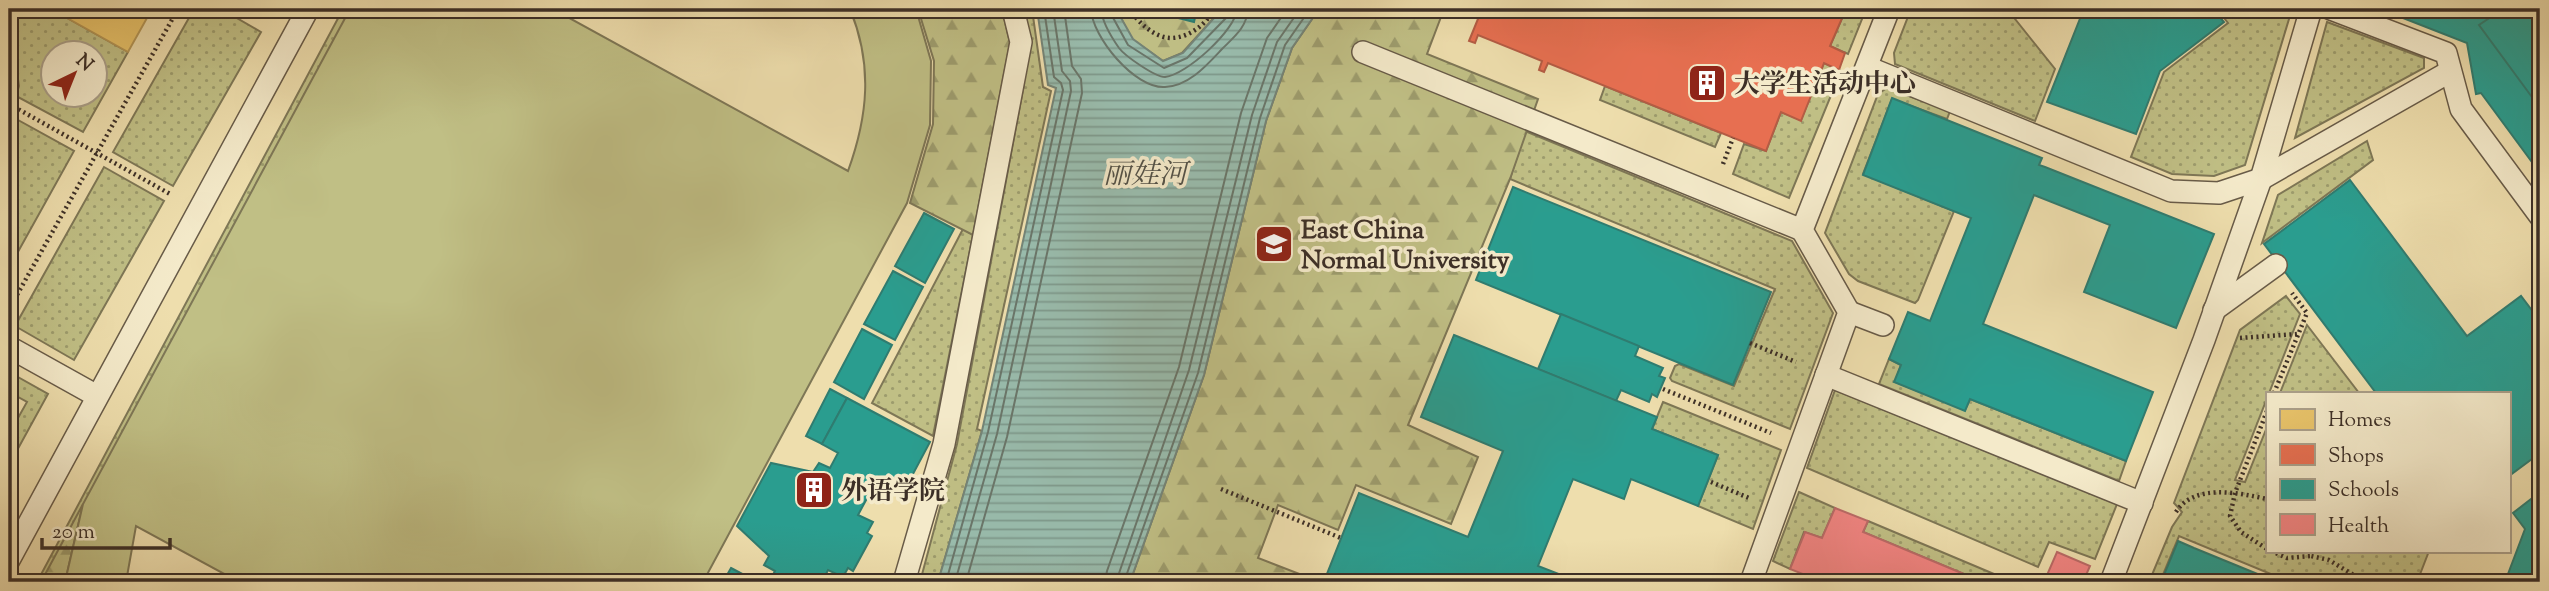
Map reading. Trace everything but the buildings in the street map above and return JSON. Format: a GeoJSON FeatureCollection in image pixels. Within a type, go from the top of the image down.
{"type":"FeatureCollection","features":[{"type":"Feature","properties":{"kind":"lane"},"geometry":{"type":"LineString","coordinates":[[9,560],[197,209],[308,9]]}},
{"type":"Feature","properties":{"kind":"lane"},"geometry":{"type":"LineString","coordinates":[[904,582],[944,444],[1021,42],[1013,9]]}},
{"type":"Feature","properties":{"kind":"lane"},"geometry":{"type":"LineString","coordinates":[[1802,230],[1889,9]]}},
{"type":"Feature","properties":{"kind":"lane"},"geometry":{"type":"LineString","coordinates":[[2111,582],[2204,340],[2261,179],[2311,9]]}},
{"type":"Feature","properties":{"kind":"lane"},"geometry":{"type":"LineString","coordinates":[[2332,9],[2446,53],[2461,109],[2540,216]]}},
{"type":"Feature","properties":{"kind":"lane"},"geometry":{"type":"LineString","coordinates":[[1363,52],[1802,230],[1849,312],[1884,326]]}},
{"type":"Feature","properties":{"kind":"lane"},"geometry":{"type":"LineString","coordinates":[[1867,67],[2171,191],[2219,193],[2261,179],[2449,72]]}},
{"type":"Feature","properties":{"kind":"lane"},"geometry":{"type":"LineString","coordinates":[[2214,310],[2274,267]]}},
{"type":"Feature","properties":{"kind":"lane"},"geometry":{"type":"LineString","coordinates":[[1751,582],[1849,312]]}},
{"type":"Feature","properties":{"kind":"lane"},"geometry":{"type":"LineString","coordinates":[[9,348],[97,396]]}},
{"type":"Feature","properties":{"kind":"lane"},"geometry":{"type":"LineString","coordinates":[[1826,375],[2143,503]]}},
{"type":"Feature","properties":{"kind":"path"},"geometry":{"type":"LineString","coordinates":[[9,309],[178,9]]}},
{"type":"Feature","properties":{"kind":"path"},"geometry":{"type":"LineString","coordinates":[[1129,9],[1142,25],[1165,37],[1193,33],[1214,9]]}},
{"type":"Feature","properties":{"kind":"path"},"geometry":{"type":"LineString","coordinates":[[9,76],[9,89]]}},
{"type":"Feature","properties":{"kind":"path"},"geometry":{"type":"LineString","coordinates":[[9,104],[197,209]]}},
{"type":"Feature","properties":{"kind":"path"},"geometry":{"type":"LineString","coordinates":[[2274,267],[2306,313],[2274,392]]}},
{"type":"Feature","properties":{"kind":"path"},"geometry":{"type":"LineString","coordinates":[[2204,340],[2298,334]]}},
{"type":"Feature","properties":{"kind":"path"},"geometry":{"type":"LineString","coordinates":[[1750,343],[1826,375]]}},
{"type":"Feature","properties":{"kind":"path"},"geometry":{"type":"LineString","coordinates":[[1663,388],[1801,446]]}},
{"type":"Feature","properties":{"kind":"path"},"geometry":{"type":"LineString","coordinates":[[2266,414],[2235,493],[2230,516],[2241,533],[2266,548]]}},
{"type":"Feature","properties":{"kind":"path"},"geometry":{"type":"LineString","coordinates":[[1221,489],[1341,538]]}},
{"type":"Feature","properties":{"kind":"path"},"geometry":{"type":"LineString","coordinates":[[2172,518],[2178,508],[2200,494],[2235,493],[2266,499]]}},
{"type":"Feature","properties":{"kind":"path"},"geometry":{"type":"LineString","coordinates":[[2274,552],[2287,558],[2312,554],[2365,582]]}},
{"type":"Feature","properties":{"kind":"green space"},"geometry":{"type":"Polygon","coordinates":[[[16,9],[51,9],[103,38],[38,38],[38,108],[16,96],[19,86],[16,66],[9,53],[9,21],[16,9]]]}},
{"type":"Feature","properties":{"kind":"green space"},"geometry":{"type":"Polygon","coordinates":[[[194,9],[221,9],[261,32],[173,186],[113,152],[194,9]]]}},
{"type":"Feature","properties":{"kind":"green space"},"geometry":{"type":"Polygon","coordinates":[[[343,9],[351,9],[42,582],[37,582],[343,9]]]}},
{"type":"Feature","properties":{"kind":"green space"},"geometry":{"type":"Polygon","coordinates":[[[350,9],[553,9],[848,171],[860,130],[865,90],[862,50],[850,9],[916,9],[931,61],[930,125],[907,203],[703,582],[239,582],[136,526],[126,582],[65,582],[83,504],[350,9]]]}},
{"type":"Feature","properties":{"kind":"green space"},"geometry":{"type":"Polygon","coordinates":[[[918,9],[1002,9],[1010,43],[973,235],[910,203],[933,124],[934,61],[918,9]]]}},
{"type":"Feature","properties":{"kind":"green space"},"geometry":{"type":"Polygon","coordinates":[[[1002,9],[1032,9],[1043,87],[1051,91],[977,429],[982,431],[938,582],[920,582],[957,444],[1024,84],[1004,81],[1010,43],[1002,9]]]}},
{"type":"Feature","properties":{"kind":"green space"},"geometry":{"type":"Polygon","coordinates":[[[1116,9],[1222,9],[1182,53],[1163,61],[1132,39],[1116,9]]]}},
{"type":"Feature","properties":{"kind":"green space"},"geometry":{"type":"Polygon","coordinates":[[[1319,9],[1444,9],[1427,54],[1538,99],[1510,179],[1408,425],[1478,457],[1451,524],[1356,485],[1338,530],[1278,505],[1258,558],[1320,582],[1130,582],[1204,375],[1266,121],[1292,48],[1319,9]]]}},
{"type":"Feature","properties":{"kind":"green space"},"geometry":{"type":"Polygon","coordinates":[[[1846,9],[1866,9],[1848,54],[1830,46],[1846,9]]]}},
{"type":"Feature","properties":{"kind":"green space"},"geometry":{"type":"Polygon","coordinates":[[[1911,9],[2007,9],[2055,69],[2035,121],[1895,64],[1894,53],[1911,9]]]}},
{"type":"Feature","properties":{"kind":"green space"},"geometry":{"type":"Polygon","coordinates":[[[2217,9],[2292,9],[2245,165],[2214,176],[2172,174],[2131,157],[2164,72],[2228,23],[2217,9]]]}},
{"type":"Feature","properties":{"kind":"green space"},"geometry":{"type":"Polygon","coordinates":[[[2327,22],[2424,58],[2424,68],[2295,138],[2327,22]]]}},
{"type":"Feature","properties":{"kind":"green space"},"geometry":{"type":"Polygon","coordinates":[[[108,41],[128,52],[108,88],[108,41]]]}},
{"type":"Feature","properties":{"kind":"green space"},"geometry":{"type":"Polygon","coordinates":[[[1824,63],[1841,71],[1789,198],[1733,174],[1744,144],[1766,151],[1781,112],[1801,120],[1824,63]]]}},
{"type":"Feature","properties":{"kind":"green space"},"geometry":{"type":"Polygon","coordinates":[[[1605,86],[1721,133],[1715,147],[1600,100],[1605,86]]]}},
{"type":"Feature","properties":{"kind":"green space"},"geometry":{"type":"Polygon","coordinates":[[[1887,88],[1950,111],[1947,119],[1892,99],[1863,174],[1954,211],[1915,303],[1858,281],[1849,274],[1825,233],[1878,94],[1887,88]]]}},
{"type":"Feature","properties":{"kind":"green space"},"geometry":{"type":"Polygon","coordinates":[[[38,108],[96,108],[83,132],[38,108]]]}},
{"type":"Feature","properties":{"kind":"green space"},"geometry":{"type":"Polygon","coordinates":[[[9,115],[74,151],[9,268],[9,238],[13,230],[9,228],[9,115]]]}},
{"type":"Feature","properties":{"kind":"green space"},"geometry":{"type":"Polygon","coordinates":[[[1525,131],[1792,241],[1833,313],[1790,429],[1670,378],[1675,366],[1679,364],[1734,386],[1775,289],[1510,179],[1525,131]]]}},
{"type":"Feature","properties":{"kind":"green space"},"geometry":{"type":"Polygon","coordinates":[[[2367,141],[2373,160],[2262,243],[2278,195],[2367,141]]]}},
{"type":"Feature","properties":{"kind":"green space"},"geometry":{"type":"Polygon","coordinates":[[[104,167],[164,201],[74,360],[15,326],[104,167]]]}},
{"type":"Feature","properties":{"kind":"green space"},"geometry":{"type":"Polygon","coordinates":[[[963,229],[973,235],[933,436],[872,403],[963,229]]]}},
{"type":"Feature","properties":{"kind":"green space"},"geometry":{"type":"Polygon","coordinates":[[[2286,296],[2300,314],[2269,392],[2266,392],[2266,401],[2235,480],[2245,482],[2266,430],[2266,552],[2429,552],[2417,582],[2290,582],[2179,536],[2160,582],[2149,582],[2172,527],[2182,512],[2174,503],[2240,330],[2286,296]]]}},
{"type":"Feature","properties":{"kind":"green space"},"geometry":{"type":"Polygon","coordinates":[[[2307,325],[2358,392],[2280,392],[2307,325]]]}},
{"type":"Feature","properties":{"kind":"green space"},"geometry":{"type":"Polygon","coordinates":[[[1889,359],[1901,365],[1895,382],[1965,410],[1970,399],[2126,461],[2119,481],[1879,384],[1889,359]]]}},
{"type":"Feature","properties":{"kind":"green space"},"geometry":{"type":"Polygon","coordinates":[[[9,372],[48,394],[9,465],[9,434],[27,402],[9,392],[9,372]]]}},
{"type":"Feature","properties":{"kind":"green space"},"geometry":{"type":"Polygon","coordinates":[[[1835,390],[2117,504],[2095,559],[2049,542],[2038,567],[1807,468],[1835,390]]]}},
{"type":"Feature","properties":{"kind":"green space"},"geometry":{"type":"Polygon","coordinates":[[[1663,402],[1781,450],[1753,529],[1698,506],[1718,455],[1652,429],[1663,402]]]}},
{"type":"Feature","properties":{"kind":"green space"},"geometry":{"type":"Polygon","coordinates":[[[1799,492],[1835,508],[1822,538],[1804,532],[1790,569],[1773,561],[1799,492]]]}},
{"type":"Feature","properties":{"kind":"green space"},"geometry":{"type":"Polygon","coordinates":[[[83,504],[65,582],[41,582],[83,504]]]}},
{"type":"Feature","properties":{"kind":"green space"},"geometry":{"type":"Polygon","coordinates":[[[1868,521],[2013,582],[1983,582],[1863,532],[1868,521]]]}},
{"type":"Feature","properties":{"kind":"water","name":"丽娃河"},"geometry":{"type":"Polygon","coordinates":[[[1037,9],[1116,9],[1133,39],[1163,61],[1183,53],[1222,9],[1319,9],[1292,48],[1266,121],[1204,375],[1130,582],[938,582],[982,431],[1056,88],[1048,85],[1037,9]]]}},
{"type":"Feature","properties":{"kind":"place","name":"大学生活动中心"},"geometry":{"type":"Point","coordinates":[1707,83]}},
{"type":"Feature","properties":{"kind":"place","name":"East China Normal University"},"geometry":{"type":"Point","coordinates":[1274,244]}},
{"type":"Feature","properties":{"kind":"place","name":"外语学院"},"geometry":{"type":"Point","coordinates":[814,490]}}]}
